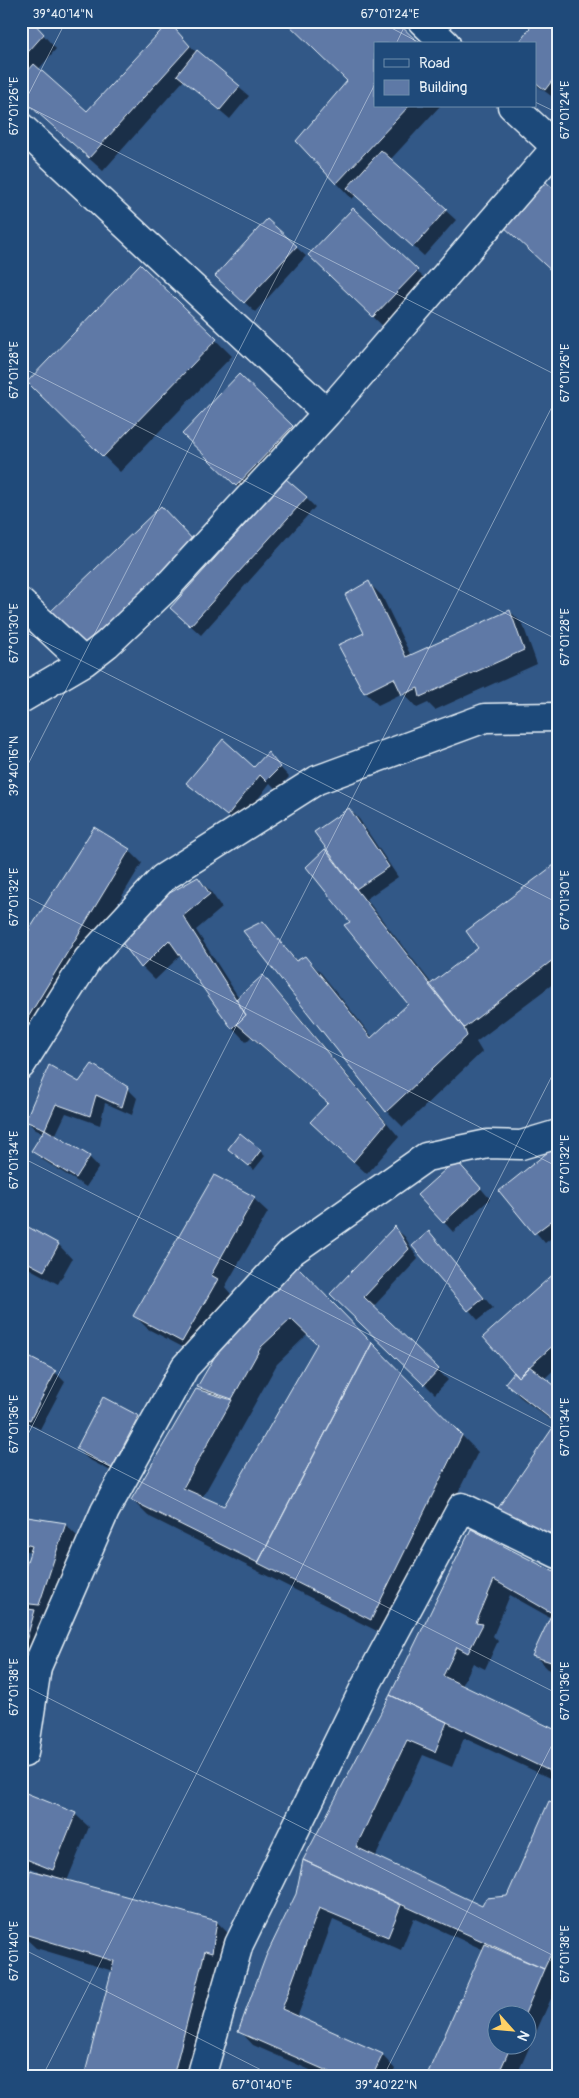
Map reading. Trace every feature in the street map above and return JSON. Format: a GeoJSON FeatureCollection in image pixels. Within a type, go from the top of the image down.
{"type":"FeatureCollection","features":[{"type":"Feature","properties":{"kind":"street"},"geometry":{"type":"LineString","coordinates":[[422,21],[444,42]]}},
{"type":"Feature","properties":{"kind":"street"},"geometry":{"type":"LineString","coordinates":[[21,699],[84,662],[107,644],[166,588],[327,413],[557,146],[514,108]]}},
{"type":"Feature","properties":{"kind":"street"},"geometry":{"type":"LineString","coordinates":[[21,127],[327,413]]}},
{"type":"Feature","properties":{"kind":"street"},"geometry":{"type":"LineString","coordinates":[[21,603],[84,662]]}},
{"type":"Feature","properties":{"kind":"street"},"geometry":{"type":"LineString","coordinates":[[21,1065],[88,959],[163,878],[317,780],[485,718],[558,717]]}},
{"type":"Feature","properties":{"kind":"street"},"geometry":{"type":"LineString","coordinates":[[21,1753],[24,1753],[37,1668],[105,1511],[185,1367],[291,1252],[426,1157],[488,1144],[521,1145],[558,1134]]}},
{"type":"Feature","properties":{"kind":"street"},"geometry":{"type":"LineString","coordinates":[[201,2077],[239,1944],[363,1691],[462,1507],[558,1554]]}},
{"type":"Feature","properties":{"kind":"building"},"geometry":{"type":"Polygon","coordinates":[[[21,21],[32,21],[44,34],[21,60],[21,21]]]}},
{"type":"Feature","properties":{"kind":"building"},"geometry":{"type":"Polygon","coordinates":[[[285,21],[396,21],[418,42],[374,42],[374,108],[407,108],[336,184],[296,141],[347,81],[285,21]]]}},
{"type":"Feature","properties":{"kind":"building"},"geometry":{"type":"Polygon","coordinates":[[[535,21],[558,21],[558,73],[545,90],[536,83],[536,42],[519,42],[535,21]]]}},
{"type":"Feature","properties":{"kind":"building"},"geometry":{"type":"Polygon","coordinates":[[[169,22],[190,46],[89,158],[21,98],[21,79],[34,64],[87,111],[169,22]]]}},
{"type":"Feature","properties":{"kind":"building"},"geometry":{"type":"Polygon","coordinates":[[[197,50],[240,86],[220,110],[177,75],[197,50]]]}},
{"type":"Feature","properties":{"kind":"building"},"geometry":{"type":"Polygon","coordinates":[[[381,150],[447,209],[413,247],[347,188],[381,150]]]}},
{"type":"Feature","properties":{"kind":"building"},"geometry":{"type":"Polygon","coordinates":[[[544,180],[558,193],[558,277],[502,225],[544,180]]]}},
{"type":"Feature","properties":{"kind":"building"},"geometry":{"type":"Polygon","coordinates":[[[353,208],[418,270],[373,317],[308,255],[353,208]]]}},
{"type":"Feature","properties":{"kind":"building"},"geometry":{"type":"Polygon","coordinates":[[[267,219],[297,246],[244,303],[215,276],[267,219]]]}},
{"type":"Feature","properties":{"kind":"building"},"geometry":{"type":"Polygon","coordinates":[[[140,264],[217,339],[103,457],[27,382],[140,264]]]}},
{"type":"Feature","properties":{"kind":"building"},"geometry":{"type":"Polygon","coordinates":[[[239,374],[293,426],[236,486],[182,434],[239,374]]]}},
{"type":"Feature","properties":{"kind":"building"},"geometry":{"type":"Polygon","coordinates":[[[286,479],[307,497],[190,626],[170,608],[286,479]]]}},
{"type":"Feature","properties":{"kind":"building"},"geometry":{"type":"Polygon","coordinates":[[[161,506],[196,543],[85,649],[50,612],[161,506]]]}},
{"type":"Feature","properties":{"kind":"building"},"geometry":{"type":"Polygon","coordinates":[[[369,581],[406,657],[510,610],[524,650],[420,697],[418,688],[402,695],[394,678],[364,693],[338,645],[364,633],[345,595],[369,581]]]}},
{"type":"Feature","properties":{"kind":"building"},"geometry":{"type":"Polygon","coordinates":[[[223,739],[254,767],[268,752],[280,767],[266,781],[260,775],[227,816],[186,783],[223,739]]]}},
{"type":"Feature","properties":{"kind":"building"},"geometry":{"type":"Polygon","coordinates":[[[349,808],[389,867],[356,889],[314,832],[349,808]]]}},
{"type":"Feature","properties":{"kind":"building"},"geometry":{"type":"Polygon","coordinates":[[[94,827],[130,849],[21,1029],[21,943],[94,827]]]}},
{"type":"Feature","properties":{"kind":"building"},"geometry":{"type":"Polygon","coordinates":[[[325,849],[464,1028],[467,1036],[386,1112],[243,931],[263,921],[296,961],[305,956],[371,1038],[408,1004],[344,925],[350,922],[306,867],[325,849]]]}},
{"type":"Feature","properties":{"kind":"building"},"geometry":{"type":"Polygon","coordinates":[[[558,862],[558,956],[464,1028],[429,985],[478,948],[466,931],[558,862]]]}},
{"type":"Feature","properties":{"kind":"building"},"geometry":{"type":"Polygon","coordinates":[[[198,877],[210,894],[183,916],[246,1015],[232,1029],[169,940],[141,968],[120,940],[159,899],[198,877]]]}},
{"type":"Feature","properties":{"kind":"building"},"geometry":{"type":"Polygon","coordinates":[[[263,975],[386,1123],[353,1162],[310,1122],[328,1103],[237,1024],[246,1015],[236,999],[263,975]]]}},
{"type":"Feature","properties":{"kind":"building"},"geometry":{"type":"Polygon","coordinates":[[[92,1064],[128,1087],[122,1107],[96,1095],[90,1116],[56,1104],[45,1129],[25,1121],[49,1065],[79,1082],[92,1064]]]}},
{"type":"Feature","properties":{"kind":"building"},"geometry":{"type":"Polygon","coordinates":[[[45,1129],[90,1156],[76,1178],[31,1151],[45,1129]]]}},
{"type":"Feature","properties":{"kind":"building"},"geometry":{"type":"Polygon","coordinates":[[[240,1133],[261,1150],[249,1166],[228,1149],[240,1133]]]}},
{"type":"Feature","properties":{"kind":"building"},"geometry":{"type":"Polygon","coordinates":[[[558,1144],[558,1216],[534,1234],[499,1191],[558,1144]]]}},
{"type":"Feature","properties":{"kind":"building"},"geometry":{"type":"Polygon","coordinates":[[[456,1160],[481,1188],[443,1223],[417,1195],[456,1160]]]}},
{"type":"Feature","properties":{"kind":"building"},"geometry":{"type":"Polygon","coordinates":[[[214,1175],[255,1197],[211,1275],[218,1279],[182,1342],[133,1316],[214,1175]]]}},
{"type":"Feature","properties":{"kind":"building"},"geometry":{"type":"Polygon","coordinates":[[[21,1223],[59,1244],[44,1271],[21,1259],[21,1223]]]}},
{"type":"Feature","properties":{"kind":"building"},"geometry":{"type":"Polygon","coordinates":[[[395,1226],[409,1249],[364,1297],[439,1369],[424,1385],[330,1294],[395,1226]]]}},
{"type":"Feature","properties":{"kind":"building"},"geometry":{"type":"Polygon","coordinates":[[[429,1231],[484,1298],[468,1311],[412,1246],[429,1231]]]}},
{"type":"Feature","properties":{"kind":"building"},"geometry":{"type":"Polygon","coordinates":[[[298,1267],[372,1343],[258,1563],[131,1500],[196,1389],[232,1400],[183,1488],[224,1506],[317,1344],[291,1319],[261,1347],[232,1399],[197,1387],[231,1329],[272,1287],[298,1267]]]}},
{"type":"Feature","properties":{"kind":"building"},"geometry":{"type":"Polygon","coordinates":[[[558,1270],[558,1341],[518,1377],[483,1337],[558,1270]]]}},
{"type":"Feature","properties":{"kind":"building"},"geometry":{"type":"Polygon","coordinates":[[[372,1343],[462,1435],[371,1620],[258,1563],[372,1343]]]}},
{"type":"Feature","properties":{"kind":"building"},"geometry":{"type":"Polygon","coordinates":[[[21,1353],[56,1371],[30,1420],[21,1416],[21,1353]]]}},
{"type":"Feature","properties":{"kind":"building"},"geometry":{"type":"Polygon","coordinates":[[[529,1366],[558,1388],[558,1521],[547,1537],[496,1511],[556,1423],[505,1383],[514,1372],[518,1377],[529,1366]]]}},
{"type":"Feature","properties":{"kind":"building"},"geometry":{"type":"Polygon","coordinates":[[[103,1397],[139,1416],[112,1468],[76,1449],[103,1397]]]}},
{"type":"Feature","properties":{"kind":"building"},"geometry":{"type":"Polygon","coordinates":[[[21,1516],[66,1523],[39,1605],[21,1603],[21,1580],[32,1546],[21,1543],[21,1516]]]}},
{"type":"Feature","properties":{"kind":"building"},"geometry":{"type":"Polygon","coordinates":[[[471,1529],[558,1574],[558,1655],[554,1663],[532,1656],[552,1613],[494,1580],[476,1623],[483,1624],[468,1653],[457,1647],[443,1676],[558,1731],[558,1775],[390,1695],[471,1529]]]}},
{"type":"Feature","properties":{"kind":"building"},"geometry":{"type":"Polygon","coordinates":[[[21,1608],[35,1610],[21,1659],[21,1608]]]}},
{"type":"Feature","properties":{"kind":"building"},"geometry":{"type":"Polygon","coordinates":[[[390,1695],[447,1722],[435,1752],[407,1740],[356,1847],[482,1906],[486,1898],[507,1896],[549,1801],[558,1804],[558,1939],[544,1969],[303,1860],[390,1695]]]}},
{"type":"Feature","properties":{"kind":"building"},"geometry":{"type":"Polygon","coordinates":[[[21,1791],[76,1813],[53,1870],[21,1857],[21,1791]]]}},
{"type":"Feature","properties":{"kind":"building"},"geometry":{"type":"Polygon","coordinates":[[[303,1860],[401,1905],[388,1937],[319,1908],[282,2009],[383,2054],[372,2077],[341,2077],[238,2032],[266,1956],[296,1894],[303,1860]]]}},
{"type":"Feature","properties":{"kind":"building"},"geometry":{"type":"Polygon","coordinates":[[[30,1870],[217,1921],[212,1953],[205,1951],[173,2077],[84,2077],[114,1961],[21,1933],[21,1918],[30,1870]]]}},
{"type":"Feature","properties":{"kind":"building"},"geometry":{"type":"Polygon","coordinates":[[[485,1944],[544,1969],[528,2006],[486,2006],[486,2056],[506,2056],[497,2077],[426,2077],[485,1944]]]}}]}
